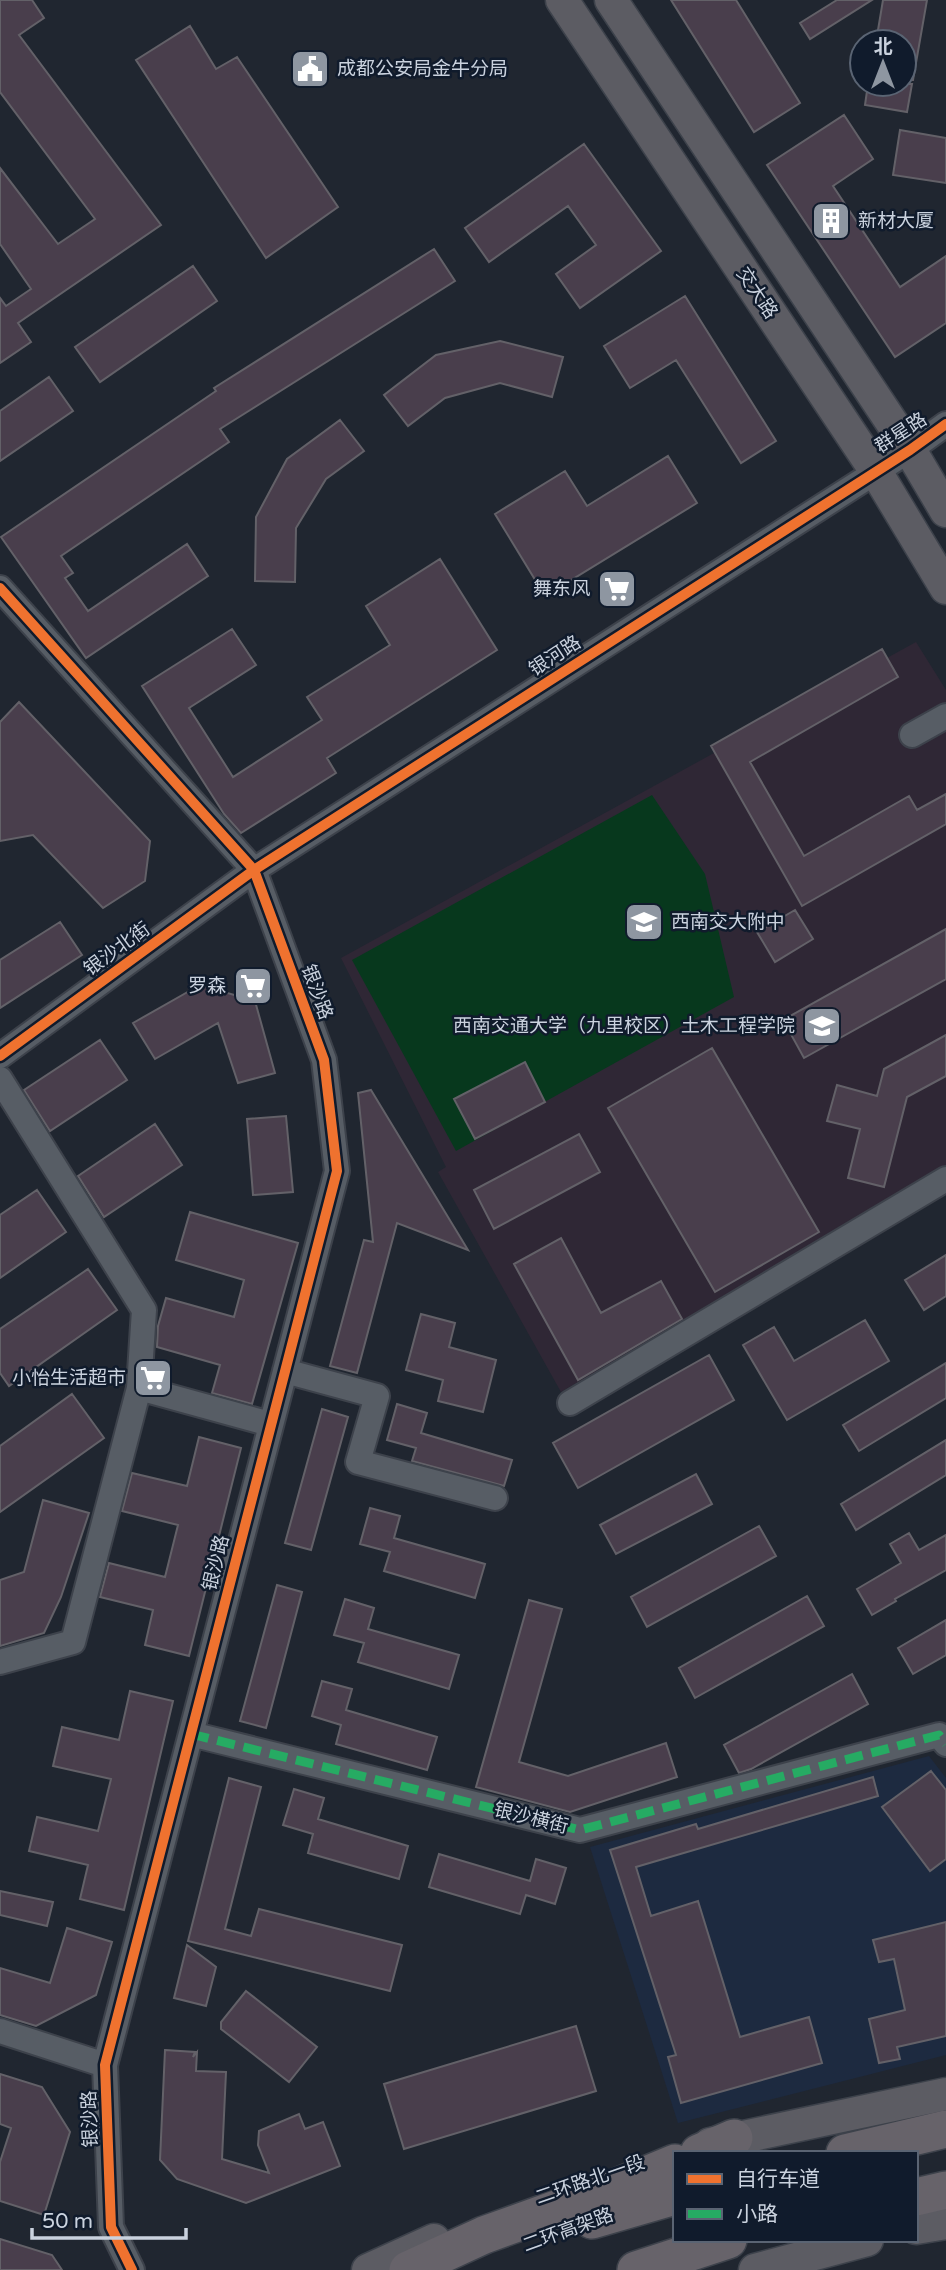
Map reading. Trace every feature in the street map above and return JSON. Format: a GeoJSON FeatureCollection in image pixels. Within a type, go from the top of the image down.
{"type":"FeatureCollection","features":[{"type":"Feature","properties":{"kind":"highway"},"geometry":{"type":"LineString","coordinates":[[853,2151],[946,2129]]}},
{"type":"Feature","properties":{"kind":"highway"},"geometry":{"type":"LineString","coordinates":[[704,2151],[734,2138]]}},
{"type":"Feature","properties":{"kind":"highway"},"geometry":{"type":"LineString","coordinates":[[408,2270],[484,2235],[673,2164]]}},
{"type":"Feature","properties":{"kind":"highway"},"geometry":{"type":"LineString","coordinates":[[918,2197],[946,2190]]}},
{"type":"Feature","properties":{"kind":"highway","name":"二环高架路"},"geometry":{"type":"LineString","coordinates":[[464,2270],[597,2218],[673,2197]]}},
{"type":"Feature","properties":{"kind":"highway"},"geometry":{"type":"LineString","coordinates":[[636,2270],[722,2242]]}},
{"type":"Feature","properties":{"kind":"main road","name":"交大路"},"geometry":{"type":"LineString","coordinates":[[562,0],[875,470],[946,589]]}},
{"type":"Feature","properties":{"kind":"main road"},"geometry":{"type":"LineString","coordinates":[[611,0],[910,450],[946,511]]}},
{"type":"Feature","properties":{"kind":"main road","name":"二环路北一段"},"geometry":{"type":"LineString","coordinates":[[680,2151],[946,2094]]}},
{"type":"Feature","properties":{"kind":"main road","name":"二环路北一段"},"geometry":{"type":"LineString","coordinates":[[368,2270],[487,2216],[634,2162],[673,2153]]}},
{"type":"Feature","properties":{"kind":"main road"},"geometry":{"type":"LineString","coordinates":[[918,2228],[946,2223]]}},
{"type":"Feature","properties":{"kind":"main road"},"geometry":{"type":"LineString","coordinates":[[775,2267],[860,2242]]}},
{"type":"Feature","properties":{"kind":"street","name":"群星路"},"geometry":{"type":"LineString","coordinates":[[875,470],[910,450],[946,424]]}},
{"type":"Feature","properties":{"kind":"street","name":"银河路"},"geometry":{"type":"LineString","coordinates":[[254,870],[875,470]]}},
{"type":"Feature","properties":{"kind":"street"},"geometry":{"type":"LineString","coordinates":[[0,588],[254,870]]}},
{"type":"Feature","properties":{"kind":"street"},"geometry":{"type":"LineString","coordinates":[[912,735],[946,716]]}},
{"type":"Feature","properties":{"kind":"street","name":"银沙北街"},"geometry":{"type":"LineString","coordinates":[[0,1056],[254,870]]}},
{"type":"Feature","properties":{"kind":"street","name":"银沙路"},"geometry":{"type":"LineString","coordinates":[[132,2270],[111,2227],[105,2065],[337,1171],[324,1060],[254,870]]}},
{"type":"Feature","properties":{"kind":"street"},"geometry":{"type":"LineString","coordinates":[[0,1079],[144,1310],[139,1388],[73,1642],[0,1662]]}},
{"type":"Feature","properties":{"kind":"street"},"geometry":{"type":"LineString","coordinates":[[570,1403],[946,1179]]}},
{"type":"Feature","properties":{"kind":"street"},"geometry":{"type":"LineString","coordinates":[[285,1371],[376,1396],[358,1462],[495,1498]]}},
{"type":"Feature","properties":{"kind":"street"},"geometry":{"type":"LineString","coordinates":[[139,1388],[270,1424]]}},
{"type":"Feature","properties":{"kind":"street","name":"银沙横街"},"geometry":{"type":"LineString","coordinates":[[191,1734],[580,1830],[939,1735],[946,1744]]}},
{"type":"Feature","properties":{"kind":"street"},"geometry":{"type":"LineString","coordinates":[[0,2031],[105,2065]]}},
{"type":"Feature","properties":{"kind":"shaded area"},"geometry":{"type":"Polygon","coordinates":[[[916,642],[946,690],[946,1166],[561,1392],[438,1172],[446,1167],[341,958],[916,642]]]}},
{"type":"Feature","properties":{"kind":"shaded area"},"geometry":{"type":"Polygon","coordinates":[[[929,1756],[946,1778],[946,2055],[678,2123],[590,1847],[929,1756]]]}},
{"type":"Feature","properties":{"kind":"green space"},"geometry":{"type":"Polygon","coordinates":[[[652,795],[705,874],[734,997],[456,1151],[352,960],[652,795]]]}},
{"type":"Feature","properties":{"kind":"building"},"geometry":{"type":"Polygon","coordinates":[[[0,0],[32,0],[44,18],[19,35],[161,225],[18,323],[31,342],[0,363],[0,298],[6,306],[31,289],[0,244],[0,168],[58,244],[95,219],[0,92],[0,0]]]}},
{"type":"Feature","properties":{"kind":"building"},"geometry":{"type":"Polygon","coordinates":[[[671,0],[736,0],[800,103],[754,132],[671,0]]]}},
{"type":"Feature","properties":{"kind":"building"},"geometry":{"type":"Polygon","coordinates":[[[837,0],[872,0],[810,39],[800,23],[837,0]]]}},
{"type":"Feature","properties":{"kind":"building"},"geometry":{"type":"Polygon","coordinates":[[[883,0],[927,0],[918,51],[918,28],[878,28],[883,0]]]}},
{"type":"Feature","properties":{"kind":"building"},"geometry":{"type":"Polygon","coordinates":[[[190,26],[216,69],[237,57],[338,207],[266,258],[136,60],[190,26]]]}},
{"type":"Feature","properties":{"kind":"building"},"geometry":{"type":"Polygon","coordinates":[[[866,98],[910,98],[907,112],[865,105],[866,98]]]}},
{"type":"Feature","properties":{"kind":"building","name":"新材大厦"},"geometry":{"type":"Polygon","coordinates":[[[844,115],[873,159],[833,186],[900,287],[946,256],[946,323],[895,357],[767,165],[844,115]]]}},
{"type":"Feature","properties":{"kind":"building"},"geometry":{"type":"Polygon","coordinates":[[[900,130],[946,138],[946,183],[893,175],[900,130]]]}},
{"type":"Feature","properties":{"kind":"building"},"geometry":{"type":"Polygon","coordinates":[[[584,144],[661,251],[580,308],[556,274],[596,245],[568,206],[489,262],[465,228],[584,144]]]}},
{"type":"Feature","properties":{"kind":"building"},"geometry":{"type":"Polygon","coordinates":[[[434,249],[455,281],[220,429],[229,442],[61,556],[73,573],[65,578],[88,611],[187,544],[208,576],[86,658],[1,537],[216,391],[214,388],[434,249]]]}},
{"type":"Feature","properties":{"kind":"building"},"geometry":{"type":"Polygon","coordinates":[[[193,266],[217,301],[100,382],[75,347],[193,266]]]}},
{"type":"Feature","properties":{"kind":"building"},"geometry":{"type":"Polygon","coordinates":[[[685,296],[776,441],[741,463],[676,360],[630,388],[604,346],[685,296]]]}},
{"type":"Feature","properties":{"kind":"building"},"geometry":{"type":"Polygon","coordinates":[[[500,341],[563,357],[552,397],[500,383],[445,398],[408,426],[384,395],[436,355],[500,341]]]}},
{"type":"Feature","properties":{"kind":"building"},"geometry":{"type":"Polygon","coordinates":[[[49,377],[73,411],[0,461],[0,411],[49,377]]]}},
{"type":"Feature","properties":{"kind":"building"},"geometry":{"type":"Polygon","coordinates":[[[340,420],[364,451],[326,479],[296,528],[295,582],[255,581],[256,517],[287,459],[340,420]]]}},
{"type":"Feature","properties":{"kind":"building"},"geometry":{"type":"Polygon","coordinates":[[[668,456],[697,503],[545,596],[495,514],[565,471],[587,506],[668,456]]]}},
{"type":"Feature","properties":{"kind":"building"},"geometry":{"type":"Polygon","coordinates":[[[440,559],[497,650],[327,758],[336,773],[241,833],[224,814],[142,686],[232,629],[256,665],[189,708],[233,777],[322,720],[307,697],[390,645],[366,606],[440,559]]]}},
{"type":"Feature","properties":{"kind":"building"},"geometry":{"type":"Polygon","coordinates":[[[882,649],[898,677],[750,762],[804,856],[909,796],[917,810],[946,794],[946,824],[802,906],[711,746],[882,649]]]}},
{"type":"Feature","properties":{"kind":"building"},"geometry":{"type":"Polygon","coordinates":[[[19,702],[150,841],[145,881],[103,908],[33,835],[0,841],[0,722],[19,702]]]}},
{"type":"Feature","properties":{"kind":"building"},"geometry":{"type":"Polygon","coordinates":[[[795,910],[813,939],[775,962],[757,932],[795,910]]]}},
{"type":"Feature","properties":{"kind":"building"},"geometry":{"type":"Polygon","coordinates":[[[60,922],[82,955],[0,1008],[0,960],[60,922]]]}},
{"type":"Feature","properties":{"kind":"building"},"geometry":{"type":"Polygon","coordinates":[[[946,929],[946,979],[804,1058],[783,1020],[946,929]]]}},
{"type":"Feature","properties":{"kind":"building"},"geometry":{"type":"Polygon","coordinates":[[[200,985],[255,1001],[275,1073],[238,1083],[218,1023],[155,1059],[133,1023],[200,985]]]}},
{"type":"Feature","properties":{"kind":"building"},"geometry":{"type":"Polygon","coordinates":[[[946,1035],[946,1076],[907,1097],[884,1187],[848,1178],[860,1129],[827,1121],[837,1085],[877,1096],[884,1069],[946,1035]]]}},
{"type":"Feature","properties":{"kind":"building"},"geometry":{"type":"Polygon","coordinates":[[[100,1040],[127,1080],[50,1131],[24,1090],[100,1040]]]}},
{"type":"Feature","properties":{"kind":"building"},"geometry":{"type":"Polygon","coordinates":[[[712,1048],[819,1232],[715,1292],[608,1108],[712,1048]]]}},
{"type":"Feature","properties":{"kind":"building"},"geometry":{"type":"Polygon","coordinates":[[[525,1062],[545,1102],[475,1139],[454,1099],[525,1062]]]}},
{"type":"Feature","properties":{"kind":"building"},"geometry":{"type":"Polygon","coordinates":[[[371,1090],[468,1250],[397,1223],[357,1373],[330,1366],[364,1240],[373,1242],[358,1093],[371,1090]]]}},
{"type":"Feature","properties":{"kind":"building"},"geometry":{"type":"Polygon","coordinates":[[[286,1116],[293,1192],[253,1195],[247,1119],[286,1116]]]}},
{"type":"Feature","properties":{"kind":"building"},"geometry":{"type":"Polygon","coordinates":[[[155,1124],[182,1165],[104,1217],[78,1176],[155,1124]]]}},
{"type":"Feature","properties":{"kind":"building"},"geometry":{"type":"Polygon","coordinates":[[[579,1134],[600,1172],[494,1229],[474,1190],[579,1134]]]}},
{"type":"Feature","properties":{"kind":"building"},"geometry":{"type":"Polygon","coordinates":[[[37,1190],[66,1232],[0,1278],[0,1215],[37,1190]]]}},
{"type":"Feature","properties":{"kind":"building"},"geometry":{"type":"Polygon","coordinates":[[[190,1212],[298,1243],[252,1404],[212,1393],[220,1365],[157,1347],[158,1326],[166,1298],[234,1317],[244,1280],[176,1260],[190,1212]]]}},
{"type":"Feature","properties":{"kind":"building"},"geometry":{"type":"Polygon","coordinates":[[[561,1238],[601,1313],[661,1281],[682,1319],[578,1380],[514,1264],[561,1238]]]}},
{"type":"Feature","properties":{"kind":"building"},"geometry":{"type":"Polygon","coordinates":[[[946,1255],[946,1296],[924,1310],[905,1280],[946,1255]]]}},
{"type":"Feature","properties":{"kind":"building"},"geometry":{"type":"Polygon","coordinates":[[[88,1269],[117,1310],[9,1386],[0,1373],[0,1329],[88,1269]]]}},
{"type":"Feature","properties":{"kind":"building"},"geometry":{"type":"Polygon","coordinates":[[[421,1314],[455,1323],[449,1347],[496,1360],[483,1412],[438,1401],[443,1380],[406,1370],[421,1314]]]}},
{"type":"Feature","properties":{"kind":"building"},"geometry":{"type":"Polygon","coordinates":[[[865,1320],[889,1361],[787,1420],[743,1345],[774,1327],[794,1361],[865,1320]]]}},
{"type":"Feature","properties":{"kind":"building"},"geometry":{"type":"Polygon","coordinates":[[[709,1355],[734,1400],[578,1488],[553,1443],[709,1355]]]}},
{"type":"Feature","properties":{"kind":"building"},"geometry":{"type":"Polygon","coordinates":[[[946,1363],[946,1398],[859,1451],[843,1425],[946,1363]]]}},
{"type":"Feature","properties":{"kind":"building"},"geometry":{"type":"Polygon","coordinates":[[[72,1394],[104,1438],[0,1512],[0,1446],[72,1394]]]}},
{"type":"Feature","properties":{"kind":"building"},"geometry":{"type":"Polygon","coordinates":[[[397,1404],[427,1413],[421,1433],[512,1460],[504,1486],[412,1461],[416,1448],[387,1440],[397,1404]]]}},
{"type":"Feature","properties":{"kind":"building"},"geometry":{"type":"Polygon","coordinates":[[[322,1409],[348,1417],[311,1550],[285,1543],[322,1409]]]}},
{"type":"Feature","properties":{"kind":"building"},"geometry":{"type":"Polygon","coordinates":[[[199,1437],[241,1448],[189,1656],[145,1645],[153,1610],[100,1597],[109,1563],[165,1577],[178,1525],[122,1511],[132,1473],[187,1486],[199,1437]]]}},
{"type":"Feature","properties":{"kind":"building"},"geometry":{"type":"Polygon","coordinates":[[[946,1440],[946,1475],[856,1530],[841,1504],[946,1440]]]}},
{"type":"Feature","properties":{"kind":"building"},"geometry":{"type":"Polygon","coordinates":[[[696,1474],[712,1504],[616,1554],[600,1525],[696,1474]]]}},
{"type":"Feature","properties":{"kind":"building"},"geometry":{"type":"Polygon","coordinates":[[[43,1500],[89,1513],[61,1597],[44,1633],[0,1646],[0,1580],[24,1572],[43,1500]]]}},
{"type":"Feature","properties":{"kind":"building"},"geometry":{"type":"Polygon","coordinates":[[[370,1508],[400,1516],[394,1538],[485,1564],[475,1598],[384,1571],[390,1552],[360,1544],[370,1508]]]}},
{"type":"Feature","properties":{"kind":"building"},"geometry":{"type":"Polygon","coordinates":[[[759,1526],[776,1556],[647,1627],[631,1597],[759,1526]]]}},
{"type":"Feature","properties":{"kind":"building"},"geometry":{"type":"Polygon","coordinates":[[[909,1533],[919,1550],[946,1535],[946,1570],[872,1615],[857,1589],[901,1563],[890,1544],[909,1533]]]}},
{"type":"Feature","properties":{"kind":"building"},"geometry":{"type":"Polygon","coordinates":[[[277,1585],[302,1592],[266,1728],[240,1721],[277,1585]]]}},
{"type":"Feature","properties":{"kind":"building"},"geometry":{"type":"Polygon","coordinates":[[[807,1596],[824,1626],[695,1698],[679,1668],[807,1596]]]}},
{"type":"Feature","properties":{"kind":"building"},"geometry":{"type":"Polygon","coordinates":[[[345,1599],[374,1608],[368,1629],[459,1655],[449,1689],[358,1662],[364,1643],[334,1635],[345,1599]]]}},
{"type":"Feature","properties":{"kind":"building"},"geometry":{"type":"Polygon","coordinates":[[[529,1600],[562,1609],[519,1762],[568,1776],[666,1743],[677,1777],[570,1812],[476,1787],[529,1600]]]}},
{"type":"Feature","properties":{"kind":"building"},"geometry":{"type":"Polygon","coordinates":[[[946,1620],[946,1655],[913,1674],[898,1648],[946,1620]]]}},
{"type":"Feature","properties":{"kind":"building"},"geometry":{"type":"Polygon","coordinates":[[[852,1674],[868,1704],[751,1769],[739,1773],[724,1745],[852,1674]]]}},
{"type":"Feature","properties":{"kind":"building"},"geometry":{"type":"Polygon","coordinates":[[[322,1681],[352,1689],[346,1710],[437,1737],[427,1770],[336,1744],[341,1725],[312,1716],[322,1681]]]}},
{"type":"Feature","properties":{"kind":"building"},"geometry":{"type":"Polygon","coordinates":[[[130,1691],[173,1701],[124,1910],[80,1899],[88,1865],[29,1851],[37,1817],[98,1831],[111,1779],[53,1766],[62,1727],[119,1740],[130,1691]]]}},
{"type":"Feature","properties":{"kind":"building"},"geometry":{"type":"Polygon","coordinates":[[[931,1771],[946,1790],[946,1859],[930,1871],[882,1807],[931,1771]]]}},
{"type":"Feature","properties":{"kind":"building"},"geometry":{"type":"Polygon","coordinates":[[[873,1777],[878,1796],[636,1867],[651,1916],[698,1901],[740,2037],[809,2017],[822,2063],[681,2103],[668,2057],[676,2055],[610,1850],[696,1824],[698,1829],[873,1777]]]}},
{"type":"Feature","properties":{"kind":"building"},"geometry":{"type":"Polygon","coordinates":[[[229,1778],[261,1787],[225,1929],[251,1936],[259,1909],[402,1945],[390,1991],[188,1941],[229,1778]]]}},
{"type":"Feature","properties":{"kind":"building"},"geometry":{"type":"Polygon","coordinates":[[[294,1789],[324,1798],[318,1819],[408,1846],[399,1879],[308,1853],[313,1834],[283,1825],[294,1789]]]}},
{"type":"Feature","properties":{"kind":"building"},"geometry":{"type":"Polygon","coordinates":[[[439,1854],[530,1881],[536,1859],[566,1868],[555,1904],[526,1895],[520,1914],[429,1887],[439,1854]]]}},
{"type":"Feature","properties":{"kind":"building"},"geometry":{"type":"Polygon","coordinates":[[[0,1891],[53,1902],[47,1926],[0,1915],[0,1891]]]}},
{"type":"Feature","properties":{"kind":"building"},"geometry":{"type":"Polygon","coordinates":[[[946,1922],[946,2036],[897,2047],[900,2059],[879,2063],[869,2019],[905,2010],[894,1959],[879,1962],[873,1940],[946,1922]]]}},
{"type":"Feature","properties":{"kind":"building"},"geometry":{"type":"Polygon","coordinates":[[[67,1928],[112,1942],[96,1995],[36,2026],[0,2015],[0,1968],[50,1983],[67,1928]]]}},
{"type":"Feature","properties":{"kind":"building"},"geometry":{"type":"Polygon","coordinates":[[[187,1945],[216,1967],[206,2006],[174,1998],[187,1945]]]}},
{"type":"Feature","properties":{"kind":"building"},"geometry":{"type":"Polygon","coordinates":[[[246,1991],[317,2047],[289,2082],[221,2029],[221,2022],[246,1991]]]}},
{"type":"Feature","properties":{"kind":"building"},"geometry":{"type":"Polygon","coordinates":[[[576,2026],[596,2091],[404,2149],[384,2084],[576,2026]]]}},
{"type":"Feature","properties":{"kind":"building"},"geometry":{"type":"Polygon","coordinates":[[[165,2050],[195,2052],[193,2057],[197,2052],[196,2071],[226,2072],[222,2159],[269,2173],[258,2145],[259,2131],[299,2114],[305,2129],[323,2122],[340,2166],[246,2203],[177,2179],[160,2160],[165,2050]]]}},
{"type":"Feature","properties":{"kind":"building"},"geometry":{"type":"Polygon","coordinates":[[[0,2074],[42,2087],[70,2132],[44,2215],[0,2201],[0,2162],[11,2128],[0,2124],[0,2074]]]}},
{"type":"Feature","properties":{"kind":"building"},"geometry":{"type":"Polygon","coordinates":[[[0,2239],[52,2255],[62,2270],[0,2270],[0,2239]]]}},
{"type":"Feature","properties":{"kind":"marked path"},"geometry":{"type":"LineString","coordinates":[[191,1734],[580,1830],[939,1735],[946,1744]]}},
{"type":"Feature","properties":{"kind":"cycle path"},"geometry":{"type":"LineString","coordinates":[[0,1056],[254,870],[910,450],[946,424]]}},
{"type":"Feature","properties":{"kind":"cycle path"},"geometry":{"type":"LineString","coordinates":[[0,588],[254,870],[324,1060],[337,1171],[105,2065],[111,2227],[132,2270]]}},
{"type":"Feature","properties":{"kind":"place","name":"成都公安局金牛分局"},"geometry":{"type":"Point","coordinates":[310,69]}},
{"type":"Feature","properties":{"kind":"place","name":"新材大厦"},"geometry":{"type":"Point","coordinates":[831,221]}},
{"type":"Feature","properties":{"kind":"place","name":"舞东风"},"geometry":{"type":"Point","coordinates":[617,589]}},
{"type":"Feature","properties":{"kind":"place","name":"西南交大附中"},"geometry":{"type":"Point","coordinates":[644,922]}},
{"type":"Feature","properties":{"kind":"place","name":"罗森"},"geometry":{"type":"Point","coordinates":[253,986]}},
{"type":"Feature","properties":{"kind":"place","name":"西南交通大学（九里校区）土木工程学院"},"geometry":{"type":"Point","coordinates":[822,1026]}},
{"type":"Feature","properties":{"kind":"place","name":"小怡生活超市"},"geometry":{"type":"Point","coordinates":[153,1378]}}]}
